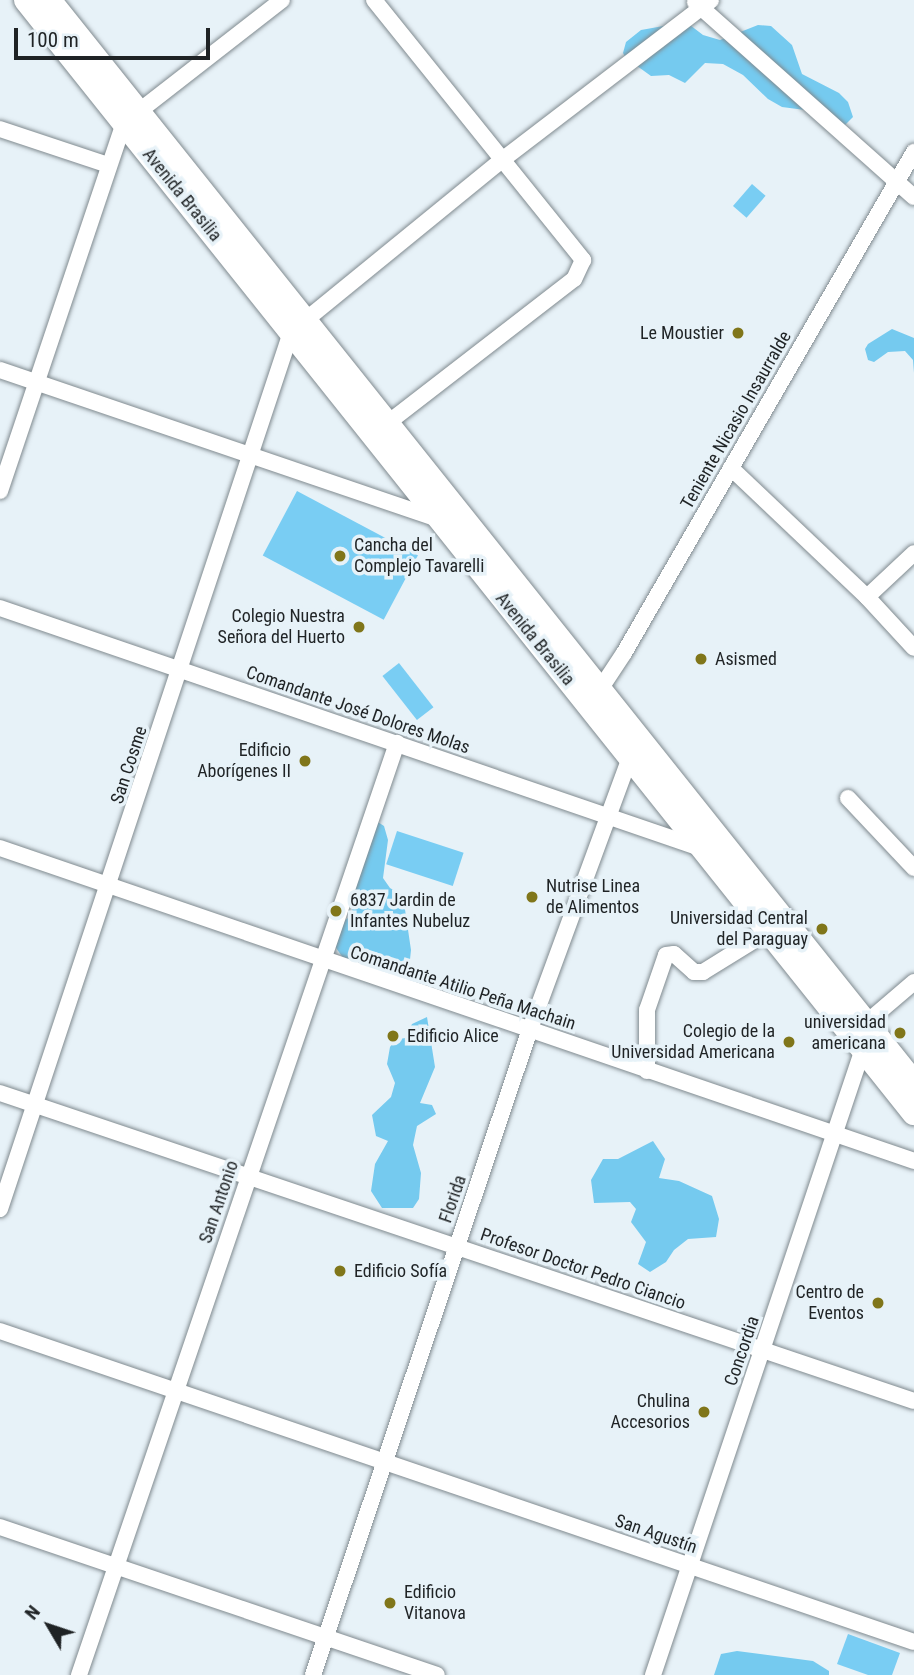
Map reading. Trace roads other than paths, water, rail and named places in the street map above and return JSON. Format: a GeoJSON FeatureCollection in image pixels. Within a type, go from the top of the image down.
{"type":"FeatureCollection","features":[{"type":"Feature","properties":{"kind":"main road","name":"Avenida Brasilia"},"geometry":{"type":"LineString","coordinates":[[26,0],[130,116],[298,326],[865,1037],[914,1113]]}},
{"type":"Feature","properties":{"kind":"main road","name":"Avenida Brasilia"},"geometry":{"type":"LineString","coordinates":[[49,0],[130,116]]}},
{"type":"Feature","properties":{"kind":"main road","name":"Avenida Brasilia"},"geometry":{"type":"LineString","coordinates":[[635,749],[704,849],[769,931],[865,1037],[914,1083]]}},
{"type":"Feature","properties":{"kind":"street"},"geometry":{"type":"LineString","coordinates":[[0,491],[38,383],[108,165],[130,116],[282,0]]}},
{"type":"Feature","properties":{"kind":"street"},"geometry":{"type":"LineString","coordinates":[[374,0],[583,260],[574,279],[380,429]]}},
{"type":"Feature","properties":{"kind":"street"},"geometry":{"type":"LineString","coordinates":[[298,326],[502,160],[702,3],[914,197]]}},
{"type":"Feature","properties":{"kind":"street"},"geometry":{"type":"LineString","coordinates":[[0,129],[108,165]]}},
{"type":"Feature","properties":{"kind":"street","name":"Teniente Nicasio Insaurralde"},"geometry":{"type":"LineString","coordinates":[[594,697],[731,468],[914,152]]}},
{"type":"Feature","properties":{"kind":"street","name":"San Cosme"},"geometry":{"type":"LineString","coordinates":[[0,1209],[252,455],[298,326]]}},
{"type":"Feature","properties":{"kind":"street"},"geometry":{"type":"LineString","coordinates":[[0,370],[252,455],[448,515]]}},
{"type":"Feature","properties":{"kind":"street"},"geometry":{"type":"LineString","coordinates":[[731,468],[867,597],[914,648]]}},
{"type":"Feature","properties":{"kind":"street"},"geometry":{"type":"LineString","coordinates":[[867,597],[914,553]]}},
{"type":"Feature","properties":{"kind":"street","name":"Comandante José Dolores Molas"},"geometry":{"type":"LineString","coordinates":[[0,608],[704,849]]}},
{"type":"Feature","properties":{"kind":"street","name":"San Antonio"},"geometry":{"type":"LineString","coordinates":[[79,1675],[397,743]]}},
{"type":"Feature","properties":{"kind":"street","name":"Florida"},"geometry":{"type":"LineString","coordinates":[[313,1675],[530,1029],[607,817],[635,749]]}},
{"type":"Feature","properties":{"kind":"street"},"geometry":{"type":"LineString","coordinates":[[848,797],[914,868]]}},
{"type":"Feature","properties":{"kind":"street","name":"Comandante Atilio Peña Machain"},"geometry":{"type":"LineString","coordinates":[[0,848],[322,961],[530,1029],[914,1161]]}},
{"type":"Feature","properties":{"kind":"street"},"geometry":{"type":"LineString","coordinates":[[647,1071],[647,1010],[666,955],[674,954],[694,972],[703,972],[769,931]]}},
{"type":"Feature","properties":{"kind":"street"},"geometry":{"type":"LineString","coordinates":[[865,1037],[914,982]]}},
{"type":"Feature","properties":{"kind":"street","name":"Concordia"},"geometry":{"type":"LineString","coordinates":[[653,1675],[865,1037]]}},
{"type":"Feature","properties":{"kind":"street","name":"Profesor Doctor Pedro Ciancio"},"geometry":{"type":"LineString","coordinates":[[0,1093],[914,1401]]}},
{"type":"Feature","properties":{"kind":"street"},"geometry":{"type":"LineString","coordinates":[[0,1331],[386,1460]]}},
{"type":"Feature","properties":{"kind":"street","name":"San Agustín"},"geometry":{"type":"LineString","coordinates":[[386,1460],[914,1642]]}},
{"type":"Feature","properties":{"kind":"street"},"geometry":{"type":"LineString","coordinates":[[0,1527],[437,1675]]}},
{"type":"Feature","properties":{"kind":"place","name":"Le Moustier"},"geometry":{"type":"Point","coordinates":[738,333]}},
{"type":"Feature","properties":{"kind":"place","name":"Cancha del Complejo Tavarelli"},"geometry":{"type":"Point","coordinates":[340,556]}},
{"type":"Feature","properties":{"kind":"place","name":"Colegio Nuestra Señora del Huerto"},"geometry":{"type":"Point","coordinates":[359,627]}},
{"type":"Feature","properties":{"kind":"place","name":"Asismed"},"geometry":{"type":"Point","coordinates":[701,659]}},
{"type":"Feature","properties":{"kind":"place","name":"Edificio Aborígenes II"},"geometry":{"type":"Point","coordinates":[305,761]}},
{"type":"Feature","properties":{"kind":"place","name":"Nutrise Linea de Alimentos"},"geometry":{"type":"Point","coordinates":[532,897]}},
{"type":"Feature","properties":{"kind":"place","name":"6837 Jardin de Infantes Nubeluz"},"geometry":{"type":"Point","coordinates":[336,911]}},
{"type":"Feature","properties":{"kind":"place","name":"Universidad Central del Paraguay"},"geometry":{"type":"Point","coordinates":[822,929]}},
{"type":"Feature","properties":{"kind":"place","name":"universidad americana"},"geometry":{"type":"Point","coordinates":[900,1033]}},
{"type":"Feature","properties":{"kind":"place","name":"Edificio Alice"},"geometry":{"type":"Point","coordinates":[393,1036]}},
{"type":"Feature","properties":{"kind":"place","name":"Colegio de la Universidad Americana"},"geometry":{"type":"Point","coordinates":[789,1042]}},
{"type":"Feature","properties":{"kind":"place","name":"Edificio Sofía"},"geometry":{"type":"Point","coordinates":[340,1271]}},
{"type":"Feature","properties":{"kind":"place","name":"Centro de Eventos"},"geometry":{"type":"Point","coordinates":[878,1303]}},
{"type":"Feature","properties":{"kind":"place","name":"Chulina Accesorios"},"geometry":{"type":"Point","coordinates":[704,1412]}},
{"type":"Feature","properties":{"kind":"place","name":"Edificio Vitanova"},"geometry":{"type":"Point","coordinates":[390,1603]}}]}
